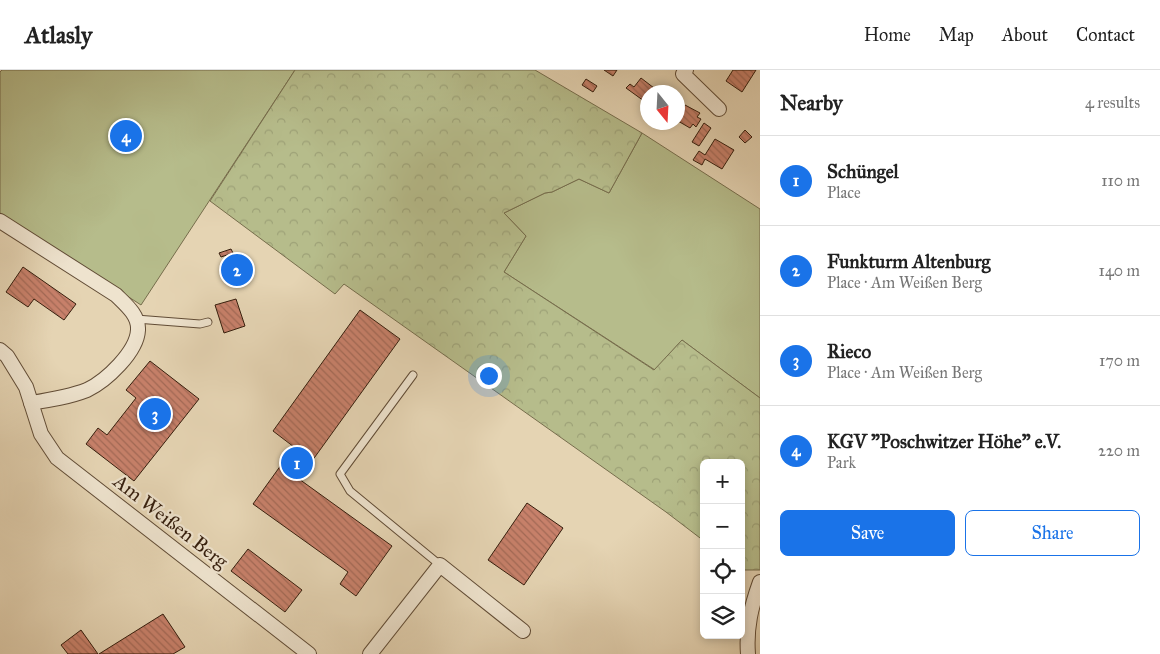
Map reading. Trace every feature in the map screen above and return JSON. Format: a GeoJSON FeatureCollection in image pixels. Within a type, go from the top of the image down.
{"type":"FeatureCollection","features":[{"type":"Feature","properties":{"kind":"street"},"geometry":{"type":"LineString","coordinates":[[682,71],[719,109]]}},
{"type":"Feature","properties":{"kind":"street"},"geometry":{"type":"LineString","coordinates":[[0,221],[116,295],[130,308],[138,330],[125,358],[102,382],[87,390],[66,397],[31,403]]}},
{"type":"Feature","properties":{"kind":"street","name":"Am Weißen Berg"},"geometry":{"type":"LineString","coordinates":[[0,350],[8,356],[26,386],[41,434],[57,458],[309,654]]}},
{"type":"Feature","properties":{"kind":"street"},"geometry":{"type":"LineString","coordinates":[[370,654],[440,565],[523,631]]}},
{"type":"Feature","properties":{"kind":"street"},"geometry":{"type":"LineString","coordinates":[[748,654],[747,634],[754,598],[760,582]]}},
{"type":"Feature","properties":{"kind":"lane"},"geometry":{"type":"LineString","coordinates":[[135,319],[200,324],[208,322]]}},
{"type":"Feature","properties":{"kind":"lane"},"geometry":{"type":"LineString","coordinates":[[413,375],[340,474],[350,491],[440,565]]}},
{"type":"Feature","properties":{"kind":"green space"},"geometry":{"type":"Polygon","coordinates":[[[2,70],[295,70],[141,305],[0,213],[0,72],[2,70]]]}},
{"type":"Feature","properties":{"kind":"green space"},"geometry":{"type":"Polygon","coordinates":[[[295,70],[535,70],[642,133],[609,193],[579,179],[504,213],[526,236],[504,272],[654,370],[682,340],[760,398],[760,570],[745,570],[745,459],[700,459],[700,538],[344,284],[335,294],[210,201],[295,70]]]}},
{"type":"Feature","properties":{"kind":"green space"},"geometry":{"type":"Polygon","coordinates":[[[642,133],[760,209],[760,398],[682,340],[655,370],[504,272],[526,236],[504,213],[579,179],[609,193],[642,133]]]}},
{"type":"Feature","properties":{"kind":"building"},"geometry":{"type":"Polygon","coordinates":[[[604,70],[617,70],[613,76],[604,70]]]}},
{"type":"Feature","properties":{"kind":"building"},"geometry":{"type":"Polygon","coordinates":[[[733,70],[756,70],[742,92],[726,81],[733,70]]]}},
{"type":"Feature","properties":{"kind":"building"},"geometry":{"type":"Polygon","coordinates":[[[641,78],[650,85],[640,85],[640,98],[626,88],[630,84],[634,87],[641,78]]]}},
{"type":"Feature","properties":{"kind":"building"},"geometry":{"type":"Polygon","coordinates":[[[586,79],[597,86],[593,92],[582,85],[586,79]]]}},
{"type":"Feature","properties":{"kind":"building"},"geometry":{"type":"Polygon","coordinates":[[[685,105],[700,113],[697,117],[701,119],[696,127],[693,124],[690,128],[685,125],[685,105]]]}},
{"type":"Feature","properties":{"kind":"building"},"geometry":{"type":"Polygon","coordinates":[[[704,123],[711,128],[699,146],[692,142],[704,123]]]}},
{"type":"Feature","properties":{"kind":"building"},"geometry":{"type":"Polygon","coordinates":[[[745,130],[752,137],[745,143],[739,137],[745,130]]]}},
{"type":"Feature","properties":{"kind":"building"},"geometry":{"type":"Polygon","coordinates":[[[715,139],[734,150],[722,169],[705,159],[702,165],[693,160],[699,151],[705,155],[715,139]]]}},
{"type":"Feature","properties":{"kind":"building"},"geometry":{"type":"Polygon","coordinates":[[[231,249],[233,253],[221,257],[219,253],[231,249]]]}},
{"type":"Feature","properties":{"kind":"building"},"geometry":{"type":"Polygon","coordinates":[[[237,257],[245,261],[249,269],[245,277],[237,281],[229,277],[225,269],[229,261],[237,257]]]}},
{"type":"Feature","properties":{"kind":"building"},"geometry":{"type":"Polygon","coordinates":[[[23,267],[76,304],[64,320],[34,299],[28,307],[6,292],[23,267]]]}},
{"type":"Feature","properties":{"kind":"building"},"geometry":{"type":"Polygon","coordinates":[[[236,299],[245,326],[224,333],[215,305],[236,299]]]}},
{"type":"Feature","properties":{"kind":"building"},"geometry":{"type":"Polygon","coordinates":[[[360,310],[400,339],[299,479],[392,546],[356,596],[340,584],[348,572],[253,504],[294,447],[273,431],[360,310]]]}},
{"type":"Feature","properties":{"kind":"building"},"geometry":{"type":"Polygon","coordinates":[[[150,361],[199,399],[134,481],[86,444],[98,428],[107,435],[136,398],[126,390],[150,361]]]}},
{"type":"Feature","properties":{"kind":"building"},"geometry":{"type":"Polygon","coordinates":[[[527,503],[563,528],[524,585],[488,560],[527,503]]]}},
{"type":"Feature","properties":{"kind":"building"},"geometry":{"type":"Polygon","coordinates":[[[248,549],[302,590],[285,612],[231,571],[248,549]]]}},
{"type":"Feature","properties":{"kind":"building"},"geometry":{"type":"Polygon","coordinates":[[[163,614],[185,647],[173,654],[99,654],[163,614]]]}},
{"type":"Feature","properties":{"kind":"building"},"geometry":{"type":"Polygon","coordinates":[[[81,630],[98,654],[68,654],[61,645],[81,630]]]}},
{"type":"Feature","properties":{"kind":"place","name":"KGV \"Poschwitzer Höhe\" e.V."},"geometry":{"type":"Point","coordinates":[126,136]}},
{"type":"Feature","properties":{"kind":"place","name":"Funkturm Altenburg"},"geometry":{"type":"Point","coordinates":[237,270]}},
{"type":"Feature","properties":{"kind":"place","name":"Rieco"},"geometry":{"type":"Point","coordinates":[155,414]}},
{"type":"Feature","properties":{"kind":"place","name":"Schüngel"},"geometry":{"type":"Point","coordinates":[297,463]}}]}
